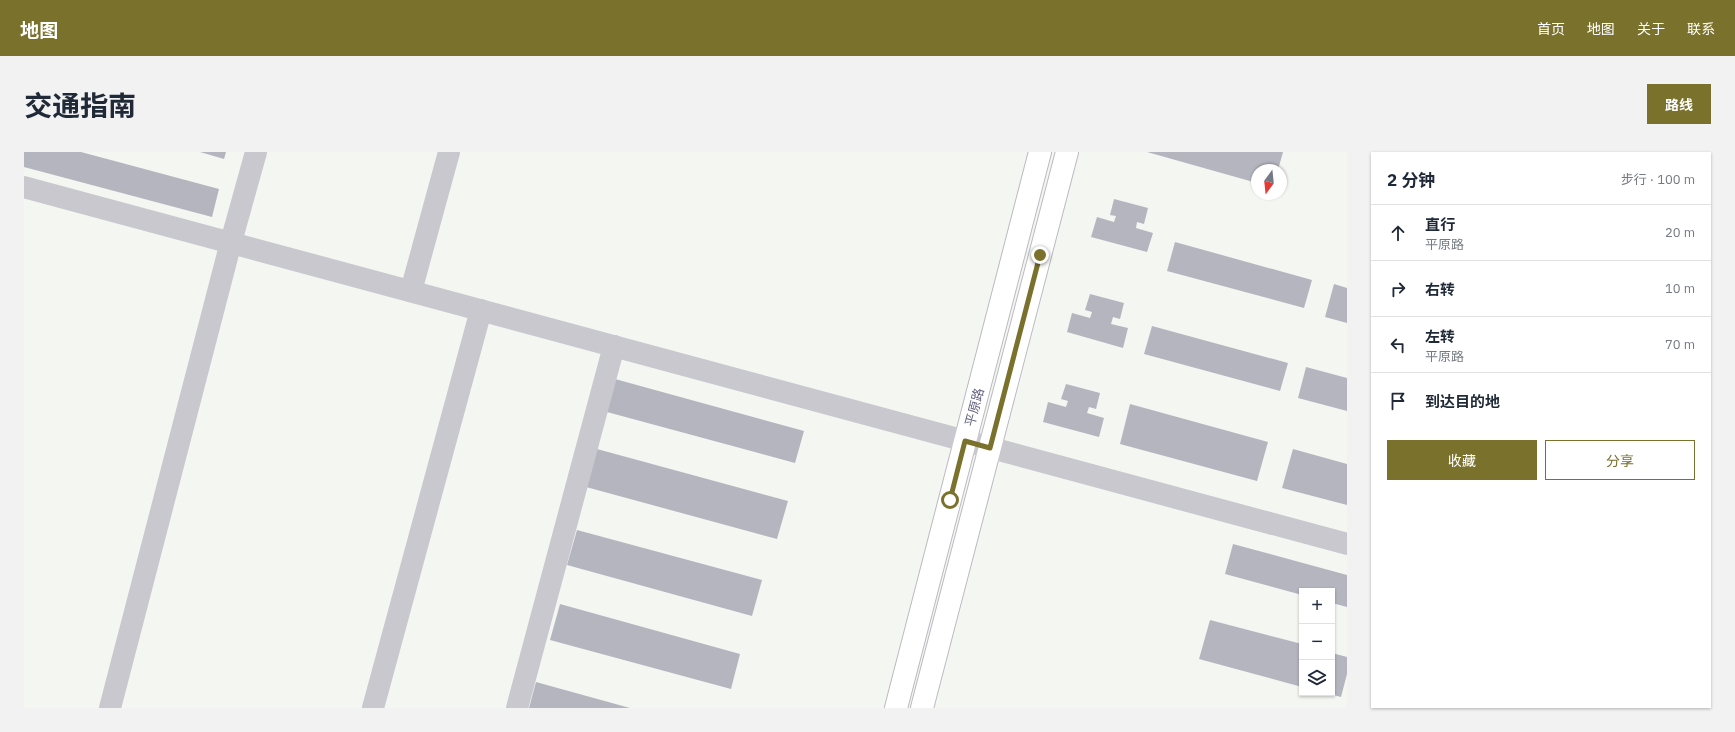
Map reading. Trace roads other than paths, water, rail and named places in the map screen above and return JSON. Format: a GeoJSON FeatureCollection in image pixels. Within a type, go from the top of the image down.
{"type":"FeatureCollection","features":[{"type":"Feature","properties":{"kind":"main road","name":"平原路"},"geometry":{"type":"LineString","coordinates":[[896,708],[1040,152]]}},
{"type":"Feature","properties":{"kind":"main road","name":"平原路"},"geometry":{"type":"LineString","coordinates":[[922,708],[1067,152]]}},
{"type":"Feature","properties":{"kind":"street"},"geometry":{"type":"LineString","coordinates":[[110,708],[231,242],[256,152]]}},
{"type":"Feature","properties":{"kind":"street"},"geometry":{"type":"LineString","coordinates":[[411,291],[449,152]]}},
{"type":"Feature","properties":{"kind":"street"},"geometry":{"type":"LineString","coordinates":[[24,187],[1347,544]]}},
{"type":"Feature","properties":{"kind":"street"},"geometry":{"type":"LineString","coordinates":[[373,708],[481,310]]}},
{"type":"Feature","properties":{"kind":"street"},"geometry":{"type":"LineString","coordinates":[[517,708],[614,346]]}}]}
